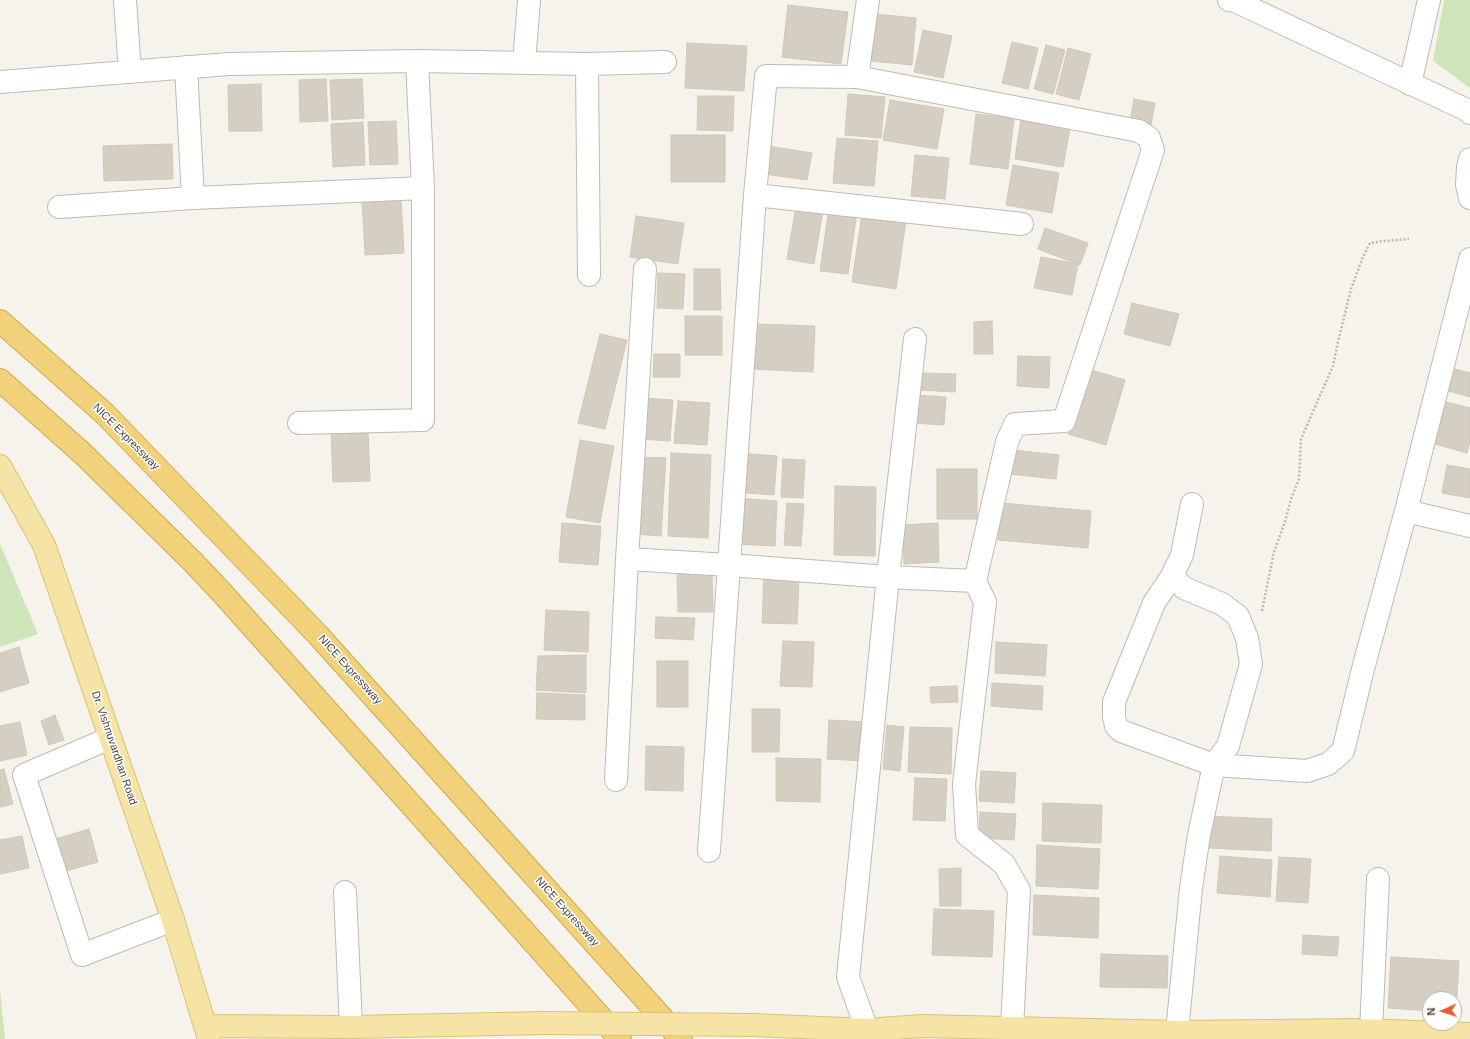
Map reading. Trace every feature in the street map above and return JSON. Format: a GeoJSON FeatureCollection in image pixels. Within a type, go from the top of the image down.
{"type":"FeatureCollection","features":[{"type":"Feature","properties":{"kind":"highway","name":"NICE Expressway"},"geometry":{"type":"LineString","coordinates":[[0,321],[105,414],[318,635],[681,1039]]}},
{"type":"Feature","properties":{"kind":"highway"},"geometry":{"type":"LineString","coordinates":[[0,380],[82,453],[193,562],[620,1039]]}},
{"type":"Feature","properties":{"kind":"main road","name":"Dr. Vishnuvardhan Road"},"geometry":{"type":"LineString","coordinates":[[0,466],[7,490],[44,545],[173,920],[207,1032]]}},
{"type":"Feature","properties":{"kind":"main road"},"geometry":{"type":"LineString","coordinates":[[207,1032],[546,1023],[753,1025],[871,1034],[922,1026],[1177,1032],[1371,1030],[1470,1034]]}},
{"type":"Feature","properties":{"kind":"street"},"geometry":{"type":"LineString","coordinates":[[125,0],[130,72]]}},
{"type":"Feature","properties":{"kind":"street"},"geometry":{"type":"LineString","coordinates":[[524,63],[529,0]]}},
{"type":"Feature","properties":{"kind":"street"},"geometry":{"type":"LineString","coordinates":[[857,77],[868,0]]}},
{"type":"Feature","properties":{"kind":"street"},"geometry":{"type":"LineString","coordinates":[[1233,0],[1470,112]]}},
{"type":"Feature","properties":{"kind":"street"},"geometry":{"type":"LineString","coordinates":[[1410,84],[1429,0]]}},
{"type":"Feature","properties":{"kind":"street"},"geometry":{"type":"LineString","coordinates":[[0,82],[229,64],[417,61],[588,64],[665,62]]}},
{"type":"Feature","properties":{"kind":"street"},"geometry":{"type":"LineString","coordinates":[[299,423],[423,420],[423,188],[417,61]]}},
{"type":"Feature","properties":{"kind":"street"},"geometry":{"type":"LineString","coordinates":[[588,64],[589,275]]}},
{"type":"Feature","properties":{"kind":"street"},"geometry":{"type":"LineString","coordinates":[[186,67],[193,198]]}},
{"type":"Feature","properties":{"kind":"street"},"geometry":{"type":"LineString","coordinates":[[708,851],[755,194],[766,76],[857,77],[1139,131],[1149,138],[1153,150],[1064,421],[1015,424],[1007,442],[975,581],[985,602],[964,784],[967,835],[1004,864],[1020,890],[1012,1028]]}},
{"type":"Feature","properties":{"kind":"street"},"geometry":{"type":"LineString","coordinates":[[1470,159],[1467,185],[1470,198]]}},
{"type":"Feature","properties":{"kind":"street"},"geometry":{"type":"LineString","coordinates":[[59,207],[193,198],[423,188]]}},
{"type":"Feature","properties":{"kind":"street"},"geometry":{"type":"LineString","coordinates":[[755,194],[1022,224]]}},
{"type":"Feature","properties":{"kind":"street"},"geometry":{"type":"LineString","coordinates":[[1192,504],[1182,555],[1172,576],[1154,603],[1114,702],[1114,717],[1116,726],[1121,731],[1214,765],[1308,771],[1328,764],[1343,751],[1470,259]]}},
{"type":"Feature","properties":{"kind":"street"},"geometry":{"type":"LineString","coordinates":[[616,780],[627,559],[645,268]]}},
{"type":"Feature","properties":{"kind":"street"},"geometry":{"type":"LineString","coordinates":[[871,1034],[848,977],[888,577],[915,339]]}},
{"type":"Feature","properties":{"kind":"street"},"geometry":{"type":"LineString","coordinates":[[1406,511],[1470,526]]}},
{"type":"Feature","properties":{"kind":"street"},"geometry":{"type":"LineString","coordinates":[[627,559],[888,577],[975,581]]}},
{"type":"Feature","properties":{"kind":"street"},"geometry":{"type":"LineString","coordinates":[[1172,576],[1184,588],[1222,604],[1238,616],[1247,638],[1251,664],[1228,746],[1214,765],[1199,835],[1191,888],[1177,1032]]}},
{"type":"Feature","properties":{"kind":"street"},"geometry":{"type":"LineString","coordinates":[[110,738],[24,775],[82,955],[173,920]]}},
{"type":"Feature","properties":{"kind":"street"},"geometry":{"type":"LineString","coordinates":[[1371,1030],[1378,879]]}},
{"type":"Feature","properties":{"kind":"street"},"geometry":{"type":"LineString","coordinates":[[345,892],[352,1027]]}},
{"type":"Feature","properties":{"kind":"path"},"geometry":{"type":"LineString","coordinates":[[1262,613],[1274,552],[1299,479],[1302,439],[1334,366],[1338,342],[1351,289],[1362,259],[1370,243],[1409,239]]}},
{"type":"Feature","properties":{"kind":"green space"},"geometry":{"type":"Polygon","coordinates":[[[1444,0],[1470,0],[1470,88],[1433,61],[1444,0]]]}},
{"type":"Feature","properties":{"kind":"green space"},"geometry":{"type":"Polygon","coordinates":[[[0,544],[38,634],[0,647],[0,544]]]}},
{"type":"Feature","properties":{"kind":"green space"},"geometry":{"type":"Polygon","coordinates":[[[0,990],[5,1039],[0,1039],[0,990]]]}},
{"type":"Feature","properties":{"kind":"building"},"geometry":{"type":"Polygon","coordinates":[[[788,5],[848,12],[841,64],[782,57],[788,5]]]}},
{"type":"Feature","properties":{"kind":"building"},"geometry":{"type":"Polygon","coordinates":[[[875,14],[916,18],[912,65],[870,61],[875,14]]]}},
{"type":"Feature","properties":{"kind":"building"},"geometry":{"type":"Polygon","coordinates":[[[923,30],[952,36],[943,78],[914,72],[923,30]]]}},
{"type":"Feature","properties":{"kind":"building"},"geometry":{"type":"Polygon","coordinates":[[[1012,42],[1038,48],[1028,89],[1002,83],[1012,42]]]}},
{"type":"Feature","properties":{"kind":"building"},"geometry":{"type":"Polygon","coordinates":[[[687,43],[747,46],[744,91],[685,88],[687,43]]]}},
{"type":"Feature","properties":{"kind":"building"},"geometry":{"type":"Polygon","coordinates":[[[1046,45],[1065,50],[1053,94],[1034,89],[1046,45]]]}},
{"type":"Feature","properties":{"kind":"building"},"geometry":{"type":"Polygon","coordinates":[[[1068,48],[1091,54],[1079,100],[1056,94],[1068,48]]]}},
{"type":"Feature","properties":{"kind":"building"},"geometry":{"type":"Polygon","coordinates":[[[326,79],[328,121],[300,122],[299,80],[326,79]]]}},
{"type":"Feature","properties":{"kind":"building"},"geometry":{"type":"Polygon","coordinates":[[[362,79],[364,118],[332,120],[330,80],[362,79]]]}},
{"type":"Feature","properties":{"kind":"building"},"geometry":{"type":"Polygon","coordinates":[[[261,84],[262,131],[229,131],[228,85],[261,84]]]}},
{"type":"Feature","properties":{"kind":"building"},"geometry":{"type":"Polygon","coordinates":[[[848,94],[885,97],[881,138],[845,135],[848,94]]]}},
{"type":"Feature","properties":{"kind":"building"},"geometry":{"type":"Polygon","coordinates":[[[698,96],[734,96],[733,131],[697,130],[698,96]]]}},
{"type":"Feature","properties":{"kind":"building"},"geometry":{"type":"Polygon","coordinates":[[[1134,99],[1155,103],[1151,125],[1130,121],[1134,99]]]}},
{"type":"Feature","properties":{"kind":"building"},"geometry":{"type":"Polygon","coordinates":[[[890,100],[944,109],[937,149],[883,140],[890,100]]]}},
{"type":"Feature","properties":{"kind":"building"},"geometry":{"type":"Polygon","coordinates":[[[976,114],[1014,119],[1008,169],[970,164],[976,114]]]}},
{"type":"Feature","properties":{"kind":"building"},"geometry":{"type":"Polygon","coordinates":[[[1021,119],[1070,128],[1063,167],[1015,159],[1021,119]]]}},
{"type":"Feature","properties":{"kind":"building"},"geometry":{"type":"Polygon","coordinates":[[[396,121],[398,164],[370,165],[368,122],[396,121]]]}},
{"type":"Feature","properties":{"kind":"building"},"geometry":{"type":"Polygon","coordinates":[[[363,122],[365,165],[333,167],[331,124],[363,122]]]}},
{"type":"Feature","properties":{"kind":"building"},"geometry":{"type":"Polygon","coordinates":[[[671,135],[725,135],[725,182],[671,182],[671,135]]]}},
{"type":"Feature","properties":{"kind":"building"},"geometry":{"type":"Polygon","coordinates":[[[837,138],[878,141],[874,186],[833,183],[837,138]]]}},
{"type":"Feature","properties":{"kind":"building"},"geometry":{"type":"Polygon","coordinates":[[[172,144],[173,179],[104,181],[103,146],[172,144]]]}},
{"type":"Feature","properties":{"kind":"building"},"geometry":{"type":"Polygon","coordinates":[[[768,146],[812,153],[807,180],[764,174],[768,146]]]}},
{"type":"Feature","properties":{"kind":"building"},"geometry":{"type":"Polygon","coordinates":[[[915,155],[949,158],[945,199],[911,196],[915,155]]]}},
{"type":"Feature","properties":{"kind":"building"},"geometry":{"type":"Polygon","coordinates":[[[1013,165],[1059,173],[1052,213],[1006,205],[1013,165]]]}},
{"type":"Feature","properties":{"kind":"building"},"geometry":{"type":"Polygon","coordinates":[[[401,198],[404,253],[365,255],[362,200],[401,198]]]}},
{"type":"Feature","properties":{"kind":"building"},"geometry":{"type":"Polygon","coordinates":[[[796,206],[823,210],[814,264],[787,259],[796,206]]]}},
{"type":"Feature","properties":{"kind":"building"},"geometry":{"type":"Polygon","coordinates":[[[829,208],[857,212],[848,274],[820,271],[829,208]]]}},
{"type":"Feature","properties":{"kind":"building"},"geometry":{"type":"Polygon","coordinates":[[[862,214],[906,221],[896,289],[852,282],[862,214]]]}},
{"type":"Feature","properties":{"kind":"building"},"geometry":{"type":"Polygon","coordinates":[[[636,216],[684,223],[678,264],[630,257],[636,216]]]}},
{"type":"Feature","properties":{"kind":"building"},"geometry":{"type":"Polygon","coordinates":[[[1045,228],[1088,243],[1080,265],[1038,249],[1045,228]]]}},
{"type":"Feature","properties":{"kind":"building"},"geometry":{"type":"Polygon","coordinates":[[[1041,257],[1078,264],[1072,295],[1034,288],[1041,257]]]}},
{"type":"Feature","properties":{"kind":"building"},"geometry":{"type":"Polygon","coordinates":[[[694,269],[720,269],[721,310],[694,310],[694,269]]]}},
{"type":"Feature","properties":{"kind":"building"},"geometry":{"type":"Polygon","coordinates":[[[658,273],[685,274],[683,309],[657,308],[658,273]]]}},
{"type":"Feature","properties":{"kind":"building"},"geometry":{"type":"Polygon","coordinates":[[[1132,303],[1179,314],[1170,346],[1124,334],[1132,303]]]}},
{"type":"Feature","properties":{"kind":"building"},"geometry":{"type":"Polygon","coordinates":[[[685,316],[722,316],[722,355],[685,355],[685,316]]]}},
{"type":"Feature","properties":{"kind":"building"},"geometry":{"type":"Polygon","coordinates":[[[992,321],[993,354],[974,354],[974,322],[992,321]]]}},
{"type":"Feature","properties":{"kind":"building"},"geometry":{"type":"Polygon","coordinates":[[[754,324],[815,326],[813,372],[751,369],[754,324]]]}},
{"type":"Feature","properties":{"kind":"building"},"geometry":{"type":"Polygon","coordinates":[[[600,334],[627,340],[605,429],[578,423],[600,334]]]}},
{"type":"Feature","properties":{"kind":"building"},"geometry":{"type":"Polygon","coordinates":[[[654,354],[680,354],[680,377],[653,377],[654,354]]]}},
{"type":"Feature","properties":{"kind":"building"},"geometry":{"type":"Polygon","coordinates":[[[1018,356],[1050,357],[1049,388],[1017,386],[1018,356]]]}},
{"type":"Feature","properties":{"kind":"building"},"geometry":{"type":"Polygon","coordinates":[[[1088,369],[1125,380],[1106,445],[1068,434],[1088,369]]]}},
{"type":"Feature","properties":{"kind":"building"},"geometry":{"type":"Polygon","coordinates":[[[1455,369],[1470,373],[1470,397],[1449,391],[1455,369]]]}},
{"type":"Feature","properties":{"kind":"building"},"geometry":{"type":"Polygon","coordinates":[[[921,373],[956,374],[955,392],[920,390],[921,373]]]}},
{"type":"Feature","properties":{"kind":"building"},"geometry":{"type":"Polygon","coordinates":[[[915,395],[946,397],[944,425],[913,423],[915,395]]]}},
{"type":"Feature","properties":{"kind":"building"},"geometry":{"type":"Polygon","coordinates":[[[642,398],[673,400],[670,441],[639,439],[642,398]]]}},
{"type":"Feature","properties":{"kind":"building"},"geometry":{"type":"Polygon","coordinates":[[[678,401],[710,403],[707,445],[674,443],[678,401]]]}},
{"type":"Feature","properties":{"kind":"building"},"geometry":{"type":"Polygon","coordinates":[[[1446,402],[1470,408],[1470,441],[1467,453],[1435,444],[1446,402]]]}},
{"type":"Feature","properties":{"kind":"building"},"geometry":{"type":"Polygon","coordinates":[[[368,430],[370,481],[333,482],[331,431],[368,430]]]}},
{"type":"Feature","properties":{"kind":"building"},"geometry":{"type":"Polygon","coordinates":[[[580,440],[614,446],[600,523],[566,517],[580,440]]]}},
{"type":"Feature","properties":{"kind":"building"},"geometry":{"type":"Polygon","coordinates":[[[1013,450],[1059,455],[1056,479],[1010,474],[1013,450]]]}},
{"type":"Feature","properties":{"kind":"building"},"geometry":{"type":"Polygon","coordinates":[[[671,453],[711,455],[708,538],[668,536],[671,453]]]}},
{"type":"Feature","properties":{"kind":"building"},"geometry":{"type":"Polygon","coordinates":[[[738,453],[777,456],[774,495],[735,492],[738,453]]]}},
{"type":"Feature","properties":{"kind":"building"},"geometry":{"type":"Polygon","coordinates":[[[639,457],[666,458],[661,536],[634,534],[639,457]]]}},
{"type":"Feature","properties":{"kind":"building"},"geometry":{"type":"Polygon","coordinates":[[[783,459],[805,460],[803,498],[781,497],[783,459]]]}},
{"type":"Feature","properties":{"kind":"building"},"geometry":{"type":"Polygon","coordinates":[[[1447,465],[1470,469],[1470,498],[1442,493],[1447,465]]]}},
{"type":"Feature","properties":{"kind":"building"},"geometry":{"type":"Polygon","coordinates":[[[937,469],[977,469],[977,519],[937,519],[937,469]]]}},
{"type":"Feature","properties":{"kind":"building"},"geometry":{"type":"Polygon","coordinates":[[[835,486],[876,487],[875,556],[834,555],[835,486]]]}},
{"type":"Feature","properties":{"kind":"building"},"geometry":{"type":"Polygon","coordinates":[[[736,498],[777,501],[775,546],[734,544],[736,498]]]}},
{"type":"Feature","properties":{"kind":"building"},"geometry":{"type":"Polygon","coordinates":[[[787,503],[804,504],[801,546],[784,545],[787,503]]]}},
{"type":"Feature","properties":{"kind":"building"},"geometry":{"type":"Polygon","coordinates":[[[1001,503],[1091,511],[1088,548],[998,540],[1001,503]]]}},
{"type":"Feature","properties":{"kind":"building"},"geometry":{"type":"Polygon","coordinates":[[[562,523],[601,526],[598,565],[559,562],[562,523]]]}},
{"type":"Feature","properties":{"kind":"building"},"geometry":{"type":"Polygon","coordinates":[[[938,523],[939,562],[904,564],[903,525],[938,523]]]}},
{"type":"Feature","properties":{"kind":"building"},"geometry":{"type":"Polygon","coordinates":[[[677,570],[712,570],[713,612],[678,612],[677,570]]]}},
{"type":"Feature","properties":{"kind":"building"},"geometry":{"type":"Polygon","coordinates":[[[764,578],[799,580],[797,624],[762,623],[764,578]]]}},
{"type":"Feature","properties":{"kind":"building"},"geometry":{"type":"Polygon","coordinates":[[[546,610],[589,612],[588,652],[544,650],[546,610]]]}},
{"type":"Feature","properties":{"kind":"building"},"geometry":{"type":"Polygon","coordinates":[[[656,617],[695,618],[693,640],[655,638],[656,617]]]}},
{"type":"Feature","properties":{"kind":"building"},"geometry":{"type":"Polygon","coordinates":[[[783,641],[814,642],[812,687],[780,686],[783,641]]]}},
{"type":"Feature","properties":{"kind":"building"},"geometry":{"type":"Polygon","coordinates":[[[996,642],[1047,645],[1045,676],[995,673],[996,642]]]}},
{"type":"Feature","properties":{"kind":"building"},"geometry":{"type":"Polygon","coordinates":[[[19,647],[29,683],[0,692],[0,653],[19,647]]]}},
{"type":"Feature","properties":{"kind":"building"},"geometry":{"type":"Polygon","coordinates":[[[586,655],[586,693],[536,690],[538,656],[586,655]]]}},
{"type":"Feature","properties":{"kind":"building"},"geometry":{"type":"Polygon","coordinates":[[[657,661],[688,661],[688,707],[657,707],[657,661]]]}},
{"type":"Feature","properties":{"kind":"building"},"geometry":{"type":"Polygon","coordinates":[[[992,683],[1043,686],[1042,710],[991,706],[992,683]]]}},
{"type":"Feature","properties":{"kind":"building"},"geometry":{"type":"Polygon","coordinates":[[[957,686],[958,702],[931,703],[930,687],[957,686]]]}},
{"type":"Feature","properties":{"kind":"building"},"geometry":{"type":"Polygon","coordinates":[[[537,693],[585,695],[585,720],[536,719],[537,693]]]}},
{"type":"Feature","properties":{"kind":"building"},"geometry":{"type":"Polygon","coordinates":[[[752,709],[780,709],[779,752],[752,752],[752,709]]]}},
{"type":"Feature","properties":{"kind":"building"},"geometry":{"type":"Polygon","coordinates":[[[55,715],[64,740],[49,745],[41,721],[55,715]]]}},
{"type":"Feature","properties":{"kind":"building"},"geometry":{"type":"Polygon","coordinates":[[[829,720],[866,722],[864,761],[827,759],[829,720]]]}},
{"type":"Feature","properties":{"kind":"building"},"geometry":{"type":"Polygon","coordinates":[[[20,722],[27,755],[0,761],[0,726],[20,722]]]}},
{"type":"Feature","properties":{"kind":"building"},"geometry":{"type":"Polygon","coordinates":[[[887,725],[904,727],[900,771],[883,769],[887,725]]]}},
{"type":"Feature","properties":{"kind":"building"},"geometry":{"type":"Polygon","coordinates":[[[910,727],[952,728],[951,774],[908,772],[910,727]]]}},
{"type":"Feature","properties":{"kind":"building"},"geometry":{"type":"Polygon","coordinates":[[[646,746],[684,747],[683,791],[645,790],[646,746]]]}},
{"type":"Feature","properties":{"kind":"building"},"geometry":{"type":"Polygon","coordinates":[[[776,758],[821,759],[820,802],[776,801],[776,758]]]}},
{"type":"Feature","properties":{"kind":"building"},"geometry":{"type":"Polygon","coordinates":[[[4,769],[13,804],[0,807],[0,770],[4,769]]]}},
{"type":"Feature","properties":{"kind":"building"},"geometry":{"type":"Polygon","coordinates":[[[981,771],[1016,773],[1014,803],[979,801],[981,771]]]}},
{"type":"Feature","properties":{"kind":"building"},"geometry":{"type":"Polygon","coordinates":[[[915,778],[947,779],[945,821],[913,820],[915,778]]]}},
{"type":"Feature","properties":{"kind":"building"},"geometry":{"type":"Polygon","coordinates":[[[1043,803],[1102,805],[1101,843],[1042,841],[1043,803]]]}},
{"type":"Feature","properties":{"kind":"building"},"geometry":{"type":"Polygon","coordinates":[[[980,812],[1016,814],[1014,840],[979,838],[980,812]]]}},
{"type":"Feature","properties":{"kind":"building"},"geometry":{"type":"Polygon","coordinates":[[[1209,816],[1272,819],[1271,851],[1208,848],[1209,816]]]}},
{"type":"Feature","properties":{"kind":"building"},"geometry":{"type":"Polygon","coordinates":[[[89,829],[98,862],[59,873],[49,841],[89,829]]]}},
{"type":"Feature","properties":{"kind":"building"},"geometry":{"type":"Polygon","coordinates":[[[22,836],[29,868],[0,874],[0,840],[22,836]]]}},
{"type":"Feature","properties":{"kind":"building"},"geometry":{"type":"Polygon","coordinates":[[[1037,845],[1100,849],[1098,889],[1036,886],[1037,845]]]}},
{"type":"Feature","properties":{"kind":"building"},"geometry":{"type":"Polygon","coordinates":[[[1220,856],[1272,860],[1270,897],[1217,893],[1220,856]]]}},
{"type":"Feature","properties":{"kind":"building"},"geometry":{"type":"Polygon","coordinates":[[[1279,857],[1311,859],[1308,903],[1276,901],[1279,857]]]}},
{"type":"Feature","properties":{"kind":"building"},"geometry":{"type":"Polygon","coordinates":[[[961,868],[961,906],[940,906],[939,869],[961,868]]]}},
{"type":"Feature","properties":{"kind":"building"},"geometry":{"type":"Polygon","coordinates":[[[1034,895],[1099,898],[1098,938],[1033,935],[1034,895]]]}},
{"type":"Feature","properties":{"kind":"building"},"geometry":{"type":"Polygon","coordinates":[[[934,909],[994,911],[992,957],[932,955],[934,909]]]}},
{"type":"Feature","properties":{"kind":"building"},"geometry":{"type":"Polygon","coordinates":[[[1303,935],[1339,937],[1337,956],[1302,954],[1303,935]]]}},
{"type":"Feature","properties":{"kind":"building"},"geometry":{"type":"Polygon","coordinates":[[[1101,954],[1168,956],[1167,988],[1100,987],[1101,954]]]}},
{"type":"Feature","properties":{"kind":"building"},"geometry":{"type":"Polygon","coordinates":[[[1391,957],[1459,961],[1457,991],[1422,991],[1422,1010],[1388,1008],[1391,957]]]}}]}
